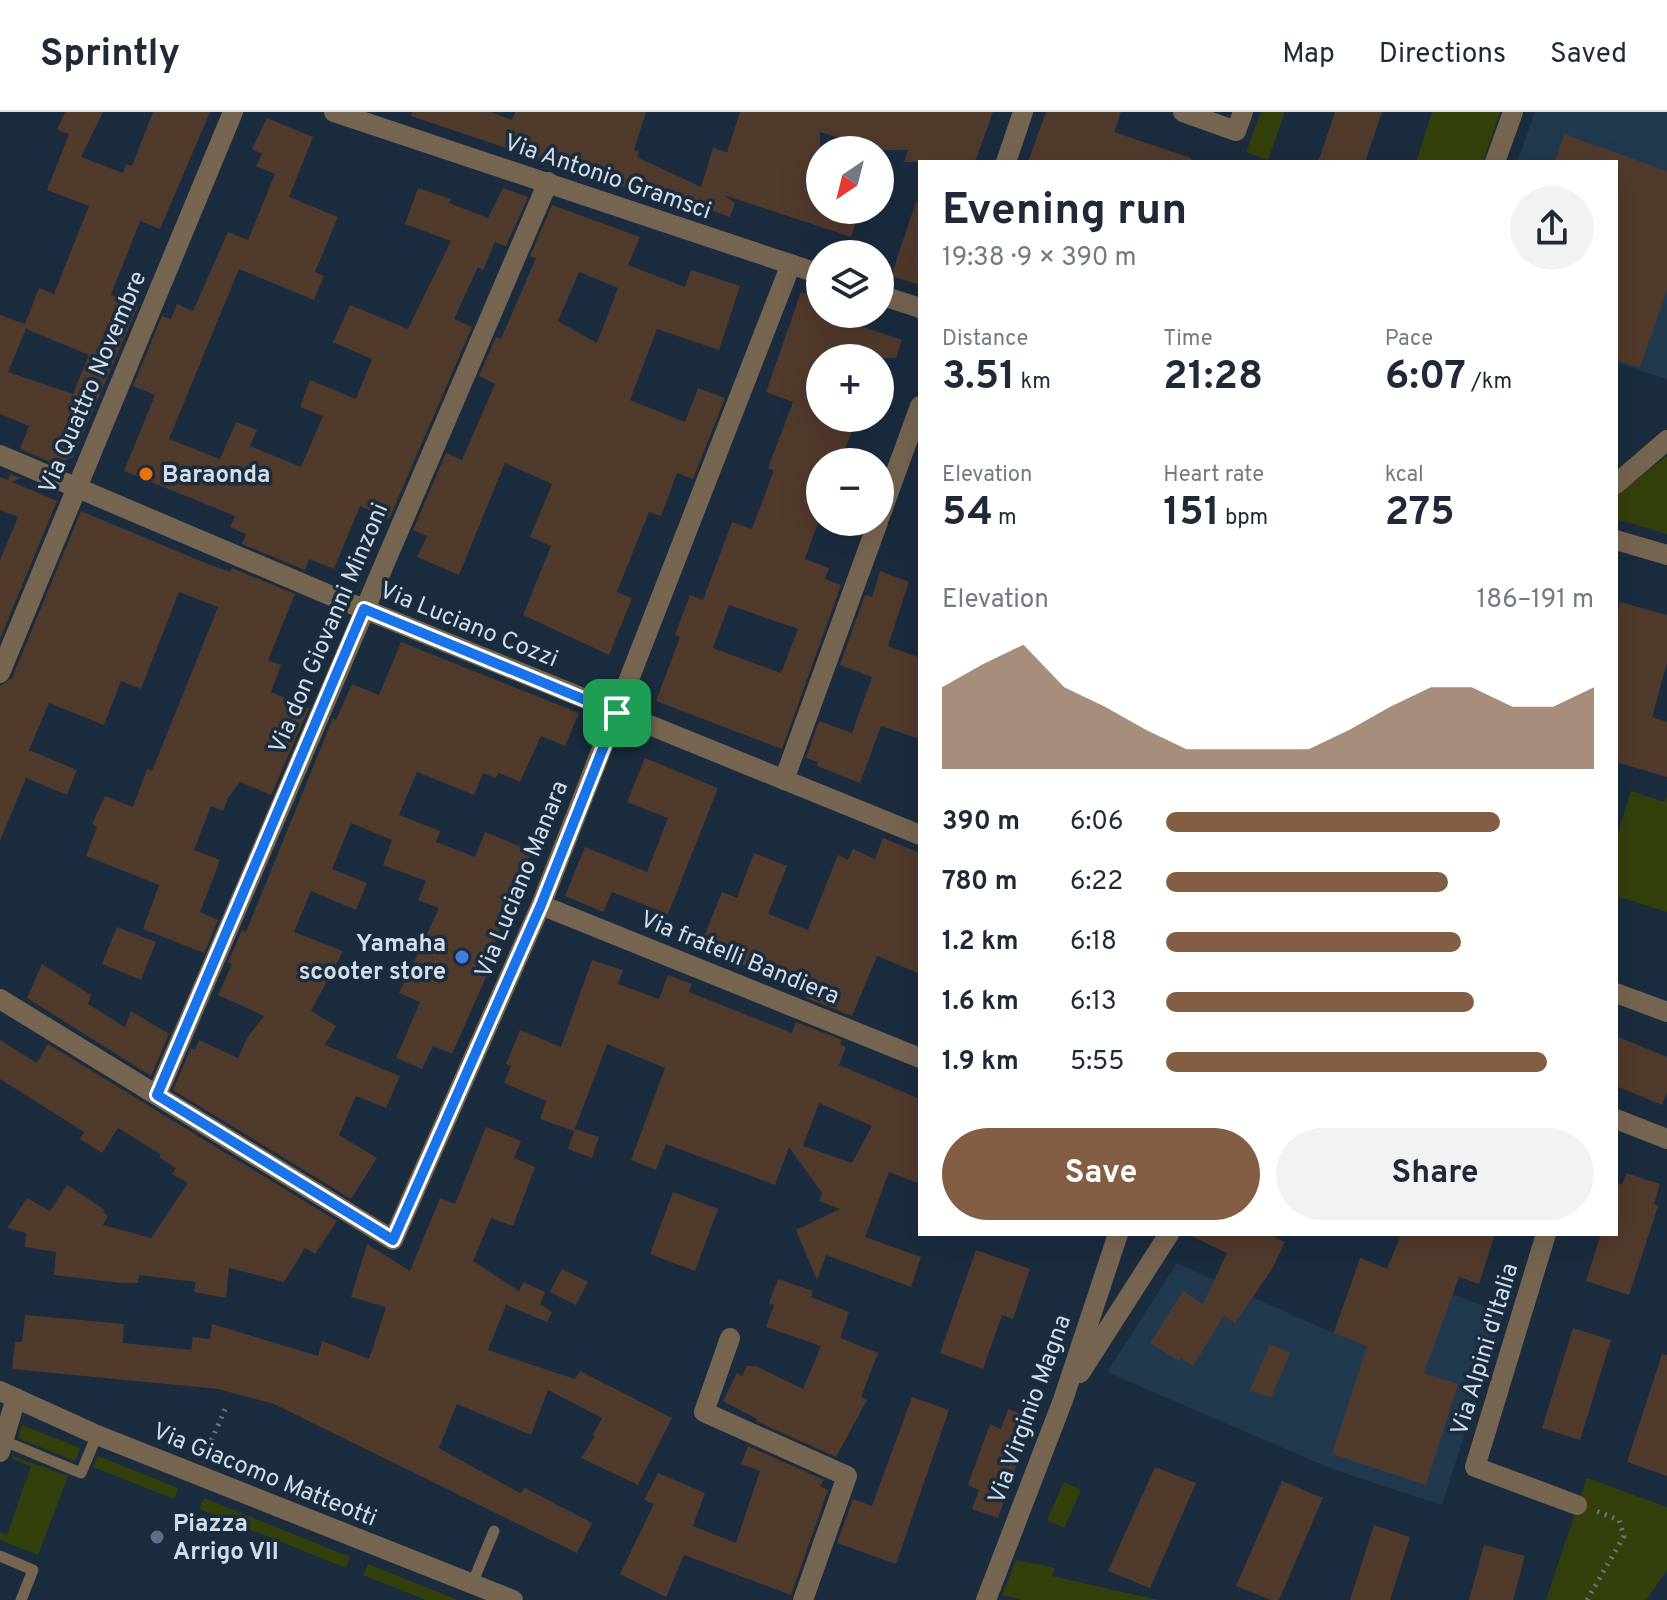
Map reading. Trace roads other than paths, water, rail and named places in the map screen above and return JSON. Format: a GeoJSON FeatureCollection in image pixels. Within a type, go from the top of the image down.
{"type":"FeatureCollection","features":[{"type":"Feature","properties":{"kind":"street","name":"Via Quattro Novembre"},"geometry":{"type":"LineString","coordinates":[[0,673],[233,112]]}},
{"type":"Feature","properties":{"kind":"street","name":"Via Antonio Gramsci"},"geometry":{"type":"LineString","coordinates":[[334,112],[806,269]]}},
{"type":"Feature","properties":{"kind":"street"},"geometry":{"type":"LineString","coordinates":[[1007,160],[1023,112]]}},
{"type":"Feature","properties":{"kind":"street"},"geometry":{"type":"LineString","coordinates":[[1183,112],[1236,131],[1243,112]]}},
{"type":"Feature","properties":{"kind":"street"},"geometry":{"type":"LineString","coordinates":[[1496,160],[1513,112]]}},
{"type":"Feature","properties":{"kind":"street","name":"Via don Giovanni Minzoni"},"geometry":{"type":"LineString","coordinates":[[157,1095],[548,182]]}},
{"type":"Feature","properties":{"kind":"street","name":"Via Luciano Manara"},"geometry":{"type":"LineString","coordinates":[[157,1095],[393,1240],[541,905],[791,264]]}},
{"type":"Feature","properties":{"kind":"street"},"geometry":{"type":"LineString","coordinates":[[894,300],[918,307]]}},
{"type":"Feature","properties":{"kind":"street"},"geometry":{"type":"LineString","coordinates":[[894,478],[918,412]]}},
{"type":"Feature","properties":{"kind":"street"},"geometry":{"type":"LineString","coordinates":[[1618,482],[1667,440]]}},
{"type":"Feature","properties":{"kind":"street","name":"Via Luciano Cozzi"},"geometry":{"type":"LineString","coordinates":[[0,455],[364,609],[918,834]]}},
{"type":"Feature","properties":{"kind":"street"},"geometry":{"type":"LineString","coordinates":[[784,780],[873,536]]}},
{"type":"Feature","properties":{"kind":"street"},"geometry":{"type":"LineString","coordinates":[[1618,541],[1667,555]]}},
{"type":"Feature","properties":{"kind":"street","name":"Via fratelli Bandiera"},"geometry":{"type":"LineString","coordinates":[[541,905],[918,1057]]}},
{"type":"Feature","properties":{"kind":"street"},"geometry":{"type":"LineString","coordinates":[[1618,994],[1667,1012]]}},
{"type":"Feature","properties":{"kind":"street"},"geometry":{"type":"LineString","coordinates":[[0,999],[157,1095]]}},
{"type":"Feature","properties":{"kind":"street"},"geometry":{"type":"LineString","coordinates":[[1618,1120],[1667,1139]]}},
{"type":"Feature","properties":{"kind":"street","name":"Via Virginio Magna"},"geometry":{"type":"LineString","coordinates":[[986,1600],[1063,1400],[1117,1236]]}},
{"type":"Feature","properties":{"kind":"street"},"geometry":{"type":"LineString","coordinates":[[1063,1400],[1168,1236]]}},
{"type":"Feature","properties":{"kind":"street","name":"Via Alpini d'Italia"},"geometry":{"type":"LineString","coordinates":[[1545,1236],[1475,1467],[1577,1505]]}},
{"type":"Feature","properties":{"kind":"street"},"geometry":{"type":"LineString","coordinates":[[730,1338],[704,1412],[847,1476],[803,1600]]}},
{"type":"Feature","properties":{"kind":"street"},"geometry":{"type":"LineString","coordinates":[[2,1446],[8,1395]]}},
{"type":"Feature","properties":{"kind":"street","name":"Via Giacomo Matteotti"},"geometry":{"type":"LineString","coordinates":[[8,1395],[97,1435],[513,1600]]}},
{"type":"Feature","properties":{"kind":"lane"},"geometry":{"type":"LineString","coordinates":[[2,1446],[81,1473],[97,1435]]}},
{"type":"Feature","properties":{"kind":"lane"},"geometry":{"type":"LineString","coordinates":[[472,1584],[494,1531]]}},
{"type":"Feature","properties":{"kind":"lane"},"geometry":{"type":"LineString","coordinates":[[0,1556],[33,1570],[21,1600]]}},
{"type":"Feature","properties":{"kind":"place","name":"Baraonda"},"geometry":{"type":"Point","coordinates":[146,474]}},
{"type":"Feature","properties":{"kind":"place","name":"Yamaha scooter store"},"geometry":{"type":"Point","coordinates":[462,957]}},
{"type":"Feature","properties":{"kind":"place","name":"Piazza Arrigo VII"},"geometry":{"type":"Point","coordinates":[157,1537]}}]}
